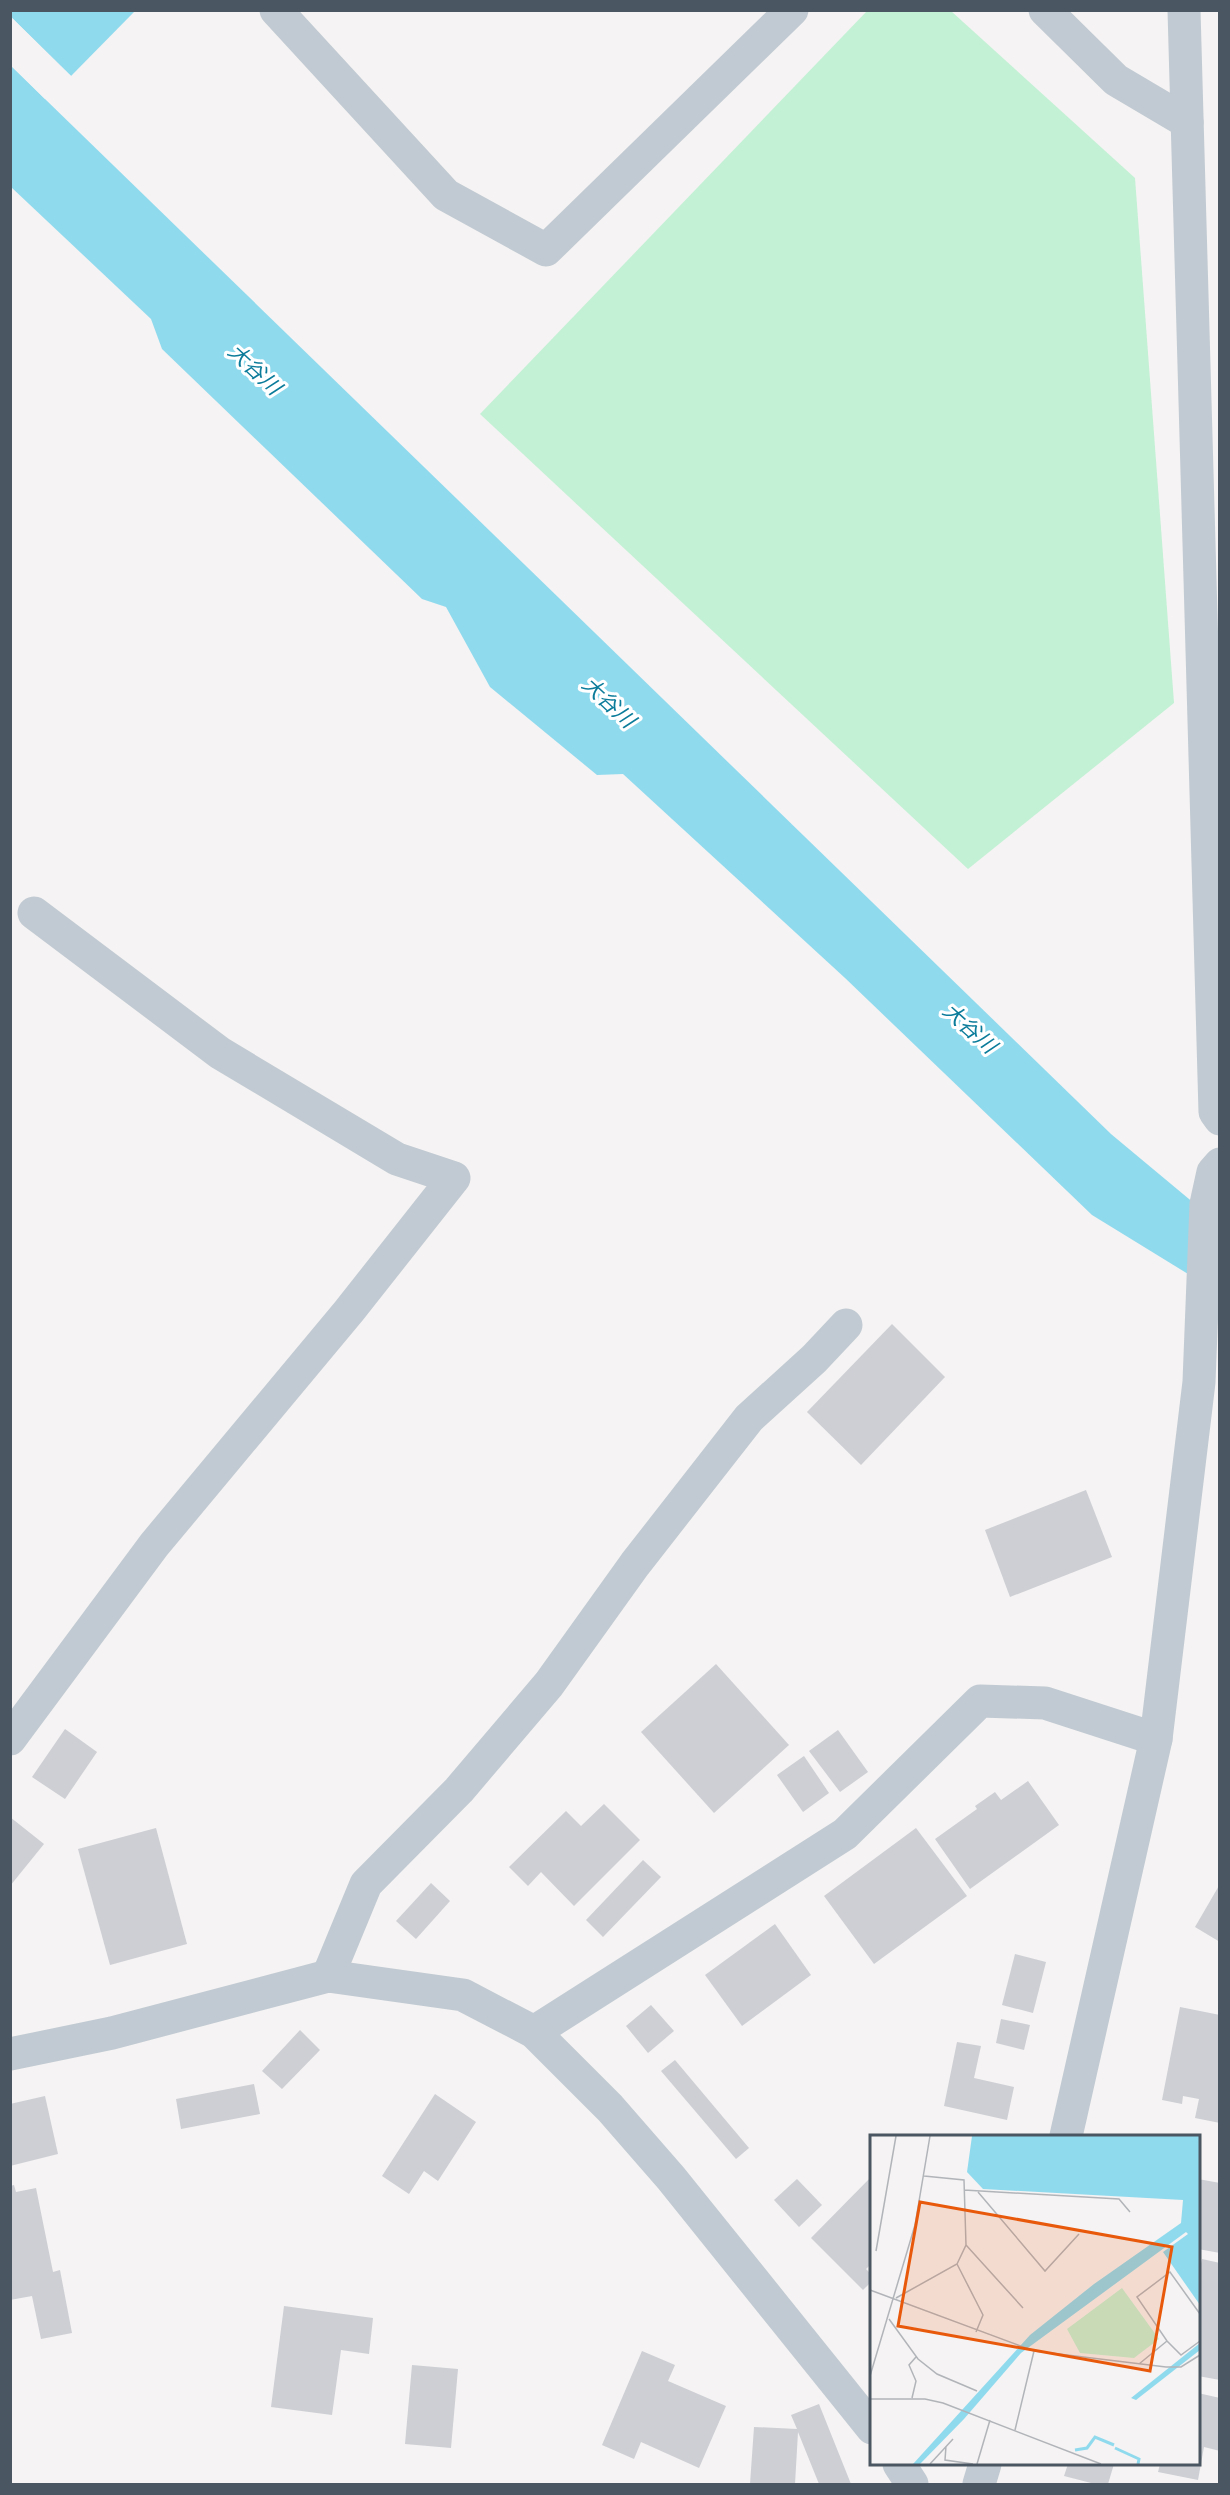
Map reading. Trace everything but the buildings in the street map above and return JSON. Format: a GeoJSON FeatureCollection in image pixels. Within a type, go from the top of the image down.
{"type":"FeatureCollection","features":[{"type":"Feature","properties":{"kind":"street"},"geometry":{"type":"LineString","coordinates":[[276,10],[446,195],[546,250],[792,10]]}},
{"type":"Feature","properties":{"kind":"street"},"geometry":{"type":"LineString","coordinates":[[1045,10],[1116,80],[1187,122]]}},
{"type":"Feature","properties":{"kind":"street"},"geometry":{"type":"LineString","coordinates":[[1184,10],[1215,1112],[1220,1119]]}},
{"type":"Feature","properties":{"kind":"street"},"geometry":{"type":"LineString","coordinates":[[10,1739],[154,1545],[349,1311],[454,1178],[397,1159],[220,1053],[34,913]]}},
{"type":"Feature","properties":{"kind":"street"},"geometry":{"type":"LineString","coordinates":[[1066,2135],[1156,1739],[1198,1382],[1206,1204],[1216,1168]]}},
{"type":"Feature","properties":{"kind":"street"},"geometry":{"type":"LineString","coordinates":[[328,1976],[366,1884],[459,1790],[549,1684],[635,1564],[749,1418],[846,1325]]}},
{"type":"Feature","properties":{"kind":"street"},"geometry":{"type":"LineString","coordinates":[[534,2032],[845,1834],[980,1701],[1045,1703],[1156,1739]]}},
{"type":"Feature","properties":{"kind":"street"},"geometry":{"type":"LineString","coordinates":[[10,2054],[112,2033],[328,1976],[463,1995],[534,2032],[610,2108],[861,2403],[870,2423]]}},
{"type":"Feature","properties":{"kind":"street"},"geometry":{"type":"LineString","coordinates":[[900,2465],[912,2484]]}},
{"type":"Feature","properties":{"kind":"street"},"geometry":{"type":"LineString","coordinates":[[979,2484],[984,2465]]}},
{"type":"Feature","properties":{"kind":"green space"},"geometry":{"type":"Polygon","coordinates":[[[867,11],[951,11],[1135,178],[1174,703],[968,869],[480,414],[867,11]]]}},
{"type":"Feature","properties":{"kind":"water"},"geometry":{"type":"Polygon","coordinates":[[[10,11],[135,11],[71,76],[11,17],[10,11]]]}},
{"type":"Feature","properties":{"kind":"water","name":"大谷川"},"geometry":{"type":"Polygon","coordinates":[[[10,65],[1111,1134],[1219,1224],[1219,1293],[1092,1215],[845,978],[623,774],[597,775],[490,687],[446,607],[422,599],[162,349],[151,319],[11,187],[10,65]]]}},
{"type":"Feature","properties":{"kind":"pier"},"geometry":{"type":"Polygon","coordinates":[[[11,17],[71,76],[69,78],[10,21],[11,17]]]}},
{"type":"Feature","properties":{"kind":"pier"},"geometry":{"type":"Polygon","coordinates":[[[10,62],[47,97],[45,99],[11,65],[10,62]]]}}]}
